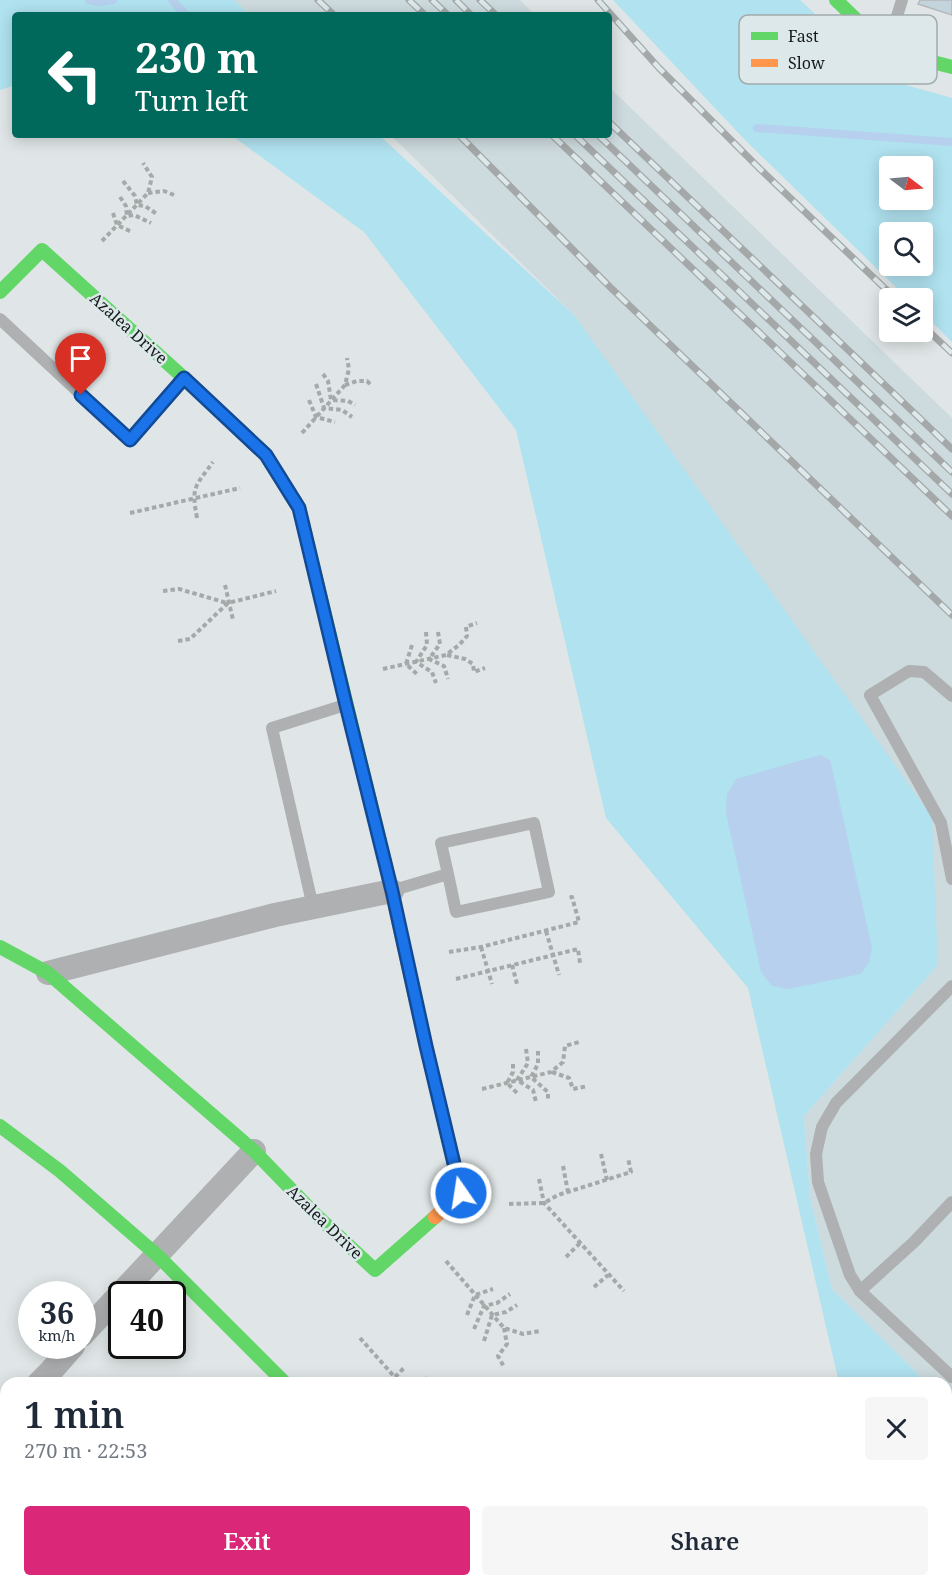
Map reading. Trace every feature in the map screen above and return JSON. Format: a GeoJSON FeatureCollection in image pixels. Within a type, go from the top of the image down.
{"type":"FeatureCollection","features":[{"type":"Feature","properties":{"kind":"street"},"geometry":{"type":"LineString","coordinates":[[836,0],[852,15]]}},
{"type":"Feature","properties":{"kind":"street"},"geometry":{"type":"LineString","coordinates":[[937,63],[952,67]]}},
{"type":"Feature","properties":{"kind":"street","name":"Azalea Drive"},"geometry":{"type":"LineString","coordinates":[[0,292],[42,250],[266,455],[299,508],[392,891],[461,1193],[375,1270],[316,1215],[254,1151],[48,973],[0,946]]}},
{"type":"Feature","properties":{"kind":"street"},"geometry":{"type":"LineString","coordinates":[[48,973],[275,915],[392,891]]}},
{"type":"Feature","properties":{"kind":"street"},"geometry":{"type":"LineString","coordinates":[[0,1126],[60,1171],[158,1256],[280,1377]]}},
{"type":"Feature","properties":{"kind":"street"},"geometry":{"type":"LineString","coordinates":[[96,1320],[254,1151]]}},
{"type":"Feature","properties":{"kind":"street"},"geometry":{"type":"LineString","coordinates":[[45,1377],[62,1359]]}},
{"type":"Feature","properties":{"kind":"lane"},"geometry":{"type":"LineString","coordinates":[[897,15],[902,0]]}},
{"type":"Feature","properties":{"kind":"lane"},"geometry":{"type":"LineString","coordinates":[[0,319],[130,440],[184,378]]}},
{"type":"Feature","properties":{"kind":"lane"},"geometry":{"type":"LineString","coordinates":[[952,696],[924,672],[909,671],[870,695],[941,823],[952,879]]}},
{"type":"Feature","properties":{"kind":"lane"},"geometry":{"type":"LineString","coordinates":[[313,907],[272,728],[346,705]]}},
{"type":"Feature","properties":{"kind":"lane"},"geometry":{"type":"LineString","coordinates":[[534,823],[549,892],[456,912],[448,874],[441,843],[534,823]]}},
{"type":"Feature","properties":{"kind":"lane"},"geometry":{"type":"LineString","coordinates":[[392,891],[448,874]]}},
{"type":"Feature","properties":{"kind":"lane"},"geometry":{"type":"LineString","coordinates":[[952,986],[836,1102],[822,1127],[816,1154],[818,1182],[850,1275],[860,1292],[952,1377]]}},
{"type":"Feature","properties":{"kind":"lane"},"geometry":{"type":"LineString","coordinates":[[860,1292],[914,1242],[952,1202]]}},
{"type":"Feature","properties":{"kind":"path"},"geometry":{"type":"LineString","coordinates":[[102,241],[148,193],[152,177],[143,163]]}},
{"type":"Feature","properties":{"kind":"path"},"geometry":{"type":"LineString","coordinates":[[123,181],[135,196],[137,205]]}},
{"type":"Feature","properties":{"kind":"path"},"geometry":{"type":"LineString","coordinates":[[148,193],[164,191],[174,195]]}},
{"type":"Feature","properties":{"kind":"path"},"geometry":{"type":"LineString","coordinates":[[120,197],[126,206],[127,216]]}},
{"type":"Feature","properties":{"kind":"path"},"geometry":{"type":"LineString","coordinates":[[137,205],[145,206],[157,214]]}},
{"type":"Feature","properties":{"kind":"path"},"geometry":{"type":"LineString","coordinates":[[113,213],[117,225],[132,232]]}},
{"type":"Feature","properties":{"kind":"path"},"geometry":{"type":"LineString","coordinates":[[127,216],[134,215],[151,223]]}},
{"type":"Feature","properties":{"kind":"path"},"geometry":{"type":"LineString","coordinates":[[345,385],[349,369],[347,358]]}},
{"type":"Feature","properties":{"kind":"path"},"geometry":{"type":"LineString","coordinates":[[323,374],[328,381],[331,400]]}},
{"type":"Feature","properties":{"kind":"path"},"geometry":{"type":"LineString","coordinates":[[302,433],[345,385],[367,381],[372,386]]}},
{"type":"Feature","properties":{"kind":"path"},"geometry":{"type":"LineString","coordinates":[[316,384],[324,408]]}},
{"type":"Feature","properties":{"kind":"path"},"geometry":{"type":"LineString","coordinates":[[309,400],[316,417]]}},
{"type":"Feature","properties":{"kind":"path"},"geometry":{"type":"LineString","coordinates":[[331,400],[348,400],[356,405]]}},
{"type":"Feature","properties":{"kind":"path"},"geometry":{"type":"LineString","coordinates":[[324,408],[342,410],[352,417]]}},
{"type":"Feature","properties":{"kind":"path"},"geometry":{"type":"LineString","coordinates":[[316,417],[335,422]]}},
{"type":"Feature","properties":{"kind":"path"},"geometry":{"type":"LineString","coordinates":[[197,518],[194,499],[195,486],[213,462]]}},
{"type":"Feature","properties":{"kind":"path"},"geometry":{"type":"LineString","coordinates":[[130,513],[240,488]]}},
{"type":"Feature","properties":{"kind":"path"},"geometry":{"type":"LineString","coordinates":[[225,585],[232,620]]}},
{"type":"Feature","properties":{"kind":"path"},"geometry":{"type":"LineString","coordinates":[[163,591],[179,589],[228,603]]}},
{"type":"Feature","properties":{"kind":"path"},"geometry":{"type":"LineString","coordinates":[[178,641],[190,639],[228,603],[276,591]]}},
{"type":"Feature","properties":{"kind":"path"},"geometry":{"type":"LineString","coordinates":[[447,655],[467,636],[466,627],[477,623]]}},
{"type":"Feature","properties":{"kind":"path"},"geometry":{"type":"LineString","coordinates":[[416,662],[427,645],[426,632]]}},
{"type":"Feature","properties":{"kind":"path"},"geometry":{"type":"LineString","coordinates":[[429,659],[440,644],[438,632]]}},
{"type":"Feature","properties":{"kind":"path"},"geometry":{"type":"LineString","coordinates":[[406,664],[412,645]]}},
{"type":"Feature","properties":{"kind":"path"},"geometry":{"type":"LineString","coordinates":[[383,669],[447,655],[465,659],[473,664],[474,672],[485,668]]}},
{"type":"Feature","properties":{"kind":"path"},"geometry":{"type":"LineString","coordinates":[[429,659],[444,666],[448,679]]}},
{"type":"Feature","properties":{"kind":"path"},"geometry":{"type":"LineString","coordinates":[[416,662],[432,672],[436,683]]}},
{"type":"Feature","properties":{"kind":"path"},"geometry":{"type":"LineString","coordinates":[[406,664],[419,676]]}},
{"type":"Feature","properties":{"kind":"path"},"geometry":{"type":"LineString","coordinates":[[449,952],[481,947],[579,922],[572,897],[568,898]]}},
{"type":"Feature","properties":{"kind":"path"},"geometry":{"type":"LineString","coordinates":[[546,931],[559,975]]}},
{"type":"Feature","properties":{"kind":"path"},"geometry":{"type":"LineString","coordinates":[[481,947],[492,984]]}},
{"type":"Feature","properties":{"kind":"path"},"geometry":{"type":"LineString","coordinates":[[456,979],[578,949],[580,963]]}},
{"type":"Feature","properties":{"kind":"path"},"geometry":{"type":"LineString","coordinates":[[512,965],[517,984]]}},
{"type":"Feature","properties":{"kind":"path"},"geometry":{"type":"LineString","coordinates":[[482,1089],[551,1072],[563,1062],[565,1046],[579,1042]]}},
{"type":"Feature","properties":{"kind":"path"},"geometry":{"type":"LineString","coordinates":[[517,1080],[528,1063],[526,1048]]}},
{"type":"Feature","properties":{"kind":"path"},"geometry":{"type":"LineString","coordinates":[[531,1077],[538,1064],[538,1051]]}},
{"type":"Feature","properties":{"kind":"path"},"geometry":{"type":"LineString","coordinates":[[507,1083],[513,1072],[513,1064]]}},
{"type":"Feature","properties":{"kind":"path"},"geometry":{"type":"LineString","coordinates":[[551,1072],[569,1078],[573,1089],[588,1086]]}},
{"type":"Feature","properties":{"kind":"path"},"geometry":{"type":"LineString","coordinates":[[531,1077],[548,1092],[548,1099]]}},
{"type":"Feature","properties":{"kind":"path"},"geometry":{"type":"LineString","coordinates":[[517,1080],[533,1090],[536,1102]]}},
{"type":"Feature","properties":{"kind":"path"},"geometry":{"type":"LineString","coordinates":[[507,1083],[519,1095]]}},
{"type":"Feature","properties":{"kind":"path"},"geometry":{"type":"LineString","coordinates":[[601,1154],[607,1180]]}},
{"type":"Feature","properties":{"kind":"path"},"geometry":{"type":"LineString","coordinates":[[509,1204],[544,1203],[558,1195],[631,1172],[628,1158]]}},
{"type":"Feature","properties":{"kind":"path"},"geometry":{"type":"LineString","coordinates":[[562,1166],[568,1192]]}},
{"type":"Feature","properties":{"kind":"path"},"geometry":{"type":"LineString","coordinates":[[539,1179],[544,1203],[624,1292]]}},
{"type":"Feature","properties":{"kind":"path"},"geometry":{"type":"LineString","coordinates":[[566,1257],[580,1243]]}},
{"type":"Feature","properties":{"kind":"path"},"geometry":{"type":"LineString","coordinates":[[446,1261],[504,1328],[523,1334],[540,1331]]}},
{"type":"Feature","properties":{"kind":"path"},"geometry":{"type":"LineString","coordinates":[[594,1287],[608,1275]]}},
{"type":"Feature","properties":{"kind":"path"},"geometry":{"type":"LineString","coordinates":[[467,1314],[475,1295],[493,1289]]}},
{"type":"Feature","properties":{"kind":"path"},"geometry":{"type":"LineString","coordinates":[[484,1306],[497,1303],[510,1294]]}},
{"type":"Feature","properties":{"kind":"path"},"geometry":{"type":"LineString","coordinates":[[492,1315],[506,1312],[517,1305]]}},
{"type":"Feature","properties":{"kind":"path"},"geometry":{"type":"LineString","coordinates":[[474,1329],[484,1306]]}},
{"type":"Feature","properties":{"kind":"path"},"geometry":{"type":"LineString","coordinates":[[484,1341],[492,1315]]}},
{"type":"Feature","properties":{"kind":"path"},"geometry":{"type":"LineString","coordinates":[[504,1328],[507,1344],[498,1356],[504,1367]]}},
{"type":"Feature","properties":{"kind":"path"},"geometry":{"type":"LineString","coordinates":[[360,1338],[395,1377],[405,1367]]}},
{"type":"Feature","properties":{"kind":"shaded area"},"geometry":{"type":"Polygon","coordinates":[[[0,0],[234,0],[247,12],[12,12],[12,86],[0,90],[0,0]]]}},
{"type":"Feature","properties":{"kind":"shaded area"},"geometry":{"type":"Polygon","coordinates":[[[233,0],[520,0],[532,12],[247,12],[233,0]]]}},
{"type":"Feature","properties":{"kind":"shaded area"},"geometry":{"type":"Polygon","coordinates":[[[613,0],[800,0],[816,15],[739,15],[739,84],[903,84],[952,98],[952,342],[933,323],[933,288],[897,288],[884,276],[933,276],[933,222],[879,222],[879,271],[746,141],[613,0]]]}},
{"type":"Feature","properties":{"kind":"shaded area"},"geometry":{"type":"Polygon","coordinates":[[[612,90],[952,418],[952,1377],[921,1377],[832,1289],[810,1197],[804,1116],[938,965],[574,315],[393,138],[612,138],[612,90]]]}},
{"type":"Feature","properties":{"kind":"shaded area"},"geometry":{"type":"Polygon","coordinates":[[[235,138],[382,138],[574,315],[932,817],[938,965],[804,1116],[810,1197],[832,1289],[921,1377],[838,1377],[748,988],[606,818],[516,430],[364,232],[235,138]]]}},
{"type":"Feature","properties":{"kind":"shaded area"},"geometry":{"type":"Polygon","coordinates":[[[820,755],[830,760],[872,948],[869,962],[861,974],[788,989],[772,986],[761,972],[726,813],[727,794],[736,779],[820,755]]]}},
{"type":"Feature","properties":{"kind":"building"},"geometry":{"type":"Polygon","coordinates":[[[920,0],[952,0],[952,15],[918,4],[920,0]]]}},
{"type":"Feature","properties":{"kind":"waterway"},"geometry":{"type":"LineString","coordinates":[[89,0],[99,2],[113,0]]}},
{"type":"Feature","properties":{"kind":"waterway"},"geometry":{"type":"LineString","coordinates":[[172,0],[183,12]]}},
{"type":"Feature","properties":{"kind":"waterway"},"geometry":{"type":"LineString","coordinates":[[757,128],[952,142]]}},
{"type":"Feature","properties":{"kind":"railway"},"geometry":{"type":"LineString","coordinates":[[318,0],[331,12]]}},
{"type":"Feature","properties":{"kind":"railway"},"geometry":{"type":"LineString","coordinates":[[409,0],[422,12]]}},
{"type":"Feature","properties":{"kind":"railway"},"geometry":{"type":"LineString","coordinates":[[432,0],[445,12]]}},
{"type":"Feature","properties":{"kind":"railway"},"geometry":{"type":"LineString","coordinates":[[456,0],[468,12]]}},
{"type":"Feature","properties":{"kind":"railway"},"geometry":{"type":"LineString","coordinates":[[480,0],[493,12]]}},
{"type":"Feature","properties":{"kind":"railway"},"geometry":{"type":"LineString","coordinates":[[598,0],[609,12]]}},
{"type":"Feature","properties":{"kind":"railway"},"geometry":{"type":"LineString","coordinates":[[612,16],[659,68],[760,169],[885,288]]}},
{"type":"Feature","properties":{"kind":"railway"},"geometry":{"type":"LineString","coordinates":[[612,125],[952,449]]}},
{"type":"Feature","properties":{"kind":"railway"},"geometry":{"type":"LineString","coordinates":[[462,138],[610,287],[952,615]]}},
{"type":"Feature","properties":{"kind":"railway"},"geometry":{"type":"LineString","coordinates":[[555,138],[952,516]]}},
{"type":"Feature","properties":{"kind":"railway"},"geometry":{"type":"LineString","coordinates":[[578,138],[952,494]]}},
{"type":"Feature","properties":{"kind":"railway"},"geometry":{"type":"LineString","coordinates":[[601,138],[952,472]]}},
{"type":"Feature","properties":{"kind":"railway"},"geometry":{"type":"LineString","coordinates":[[933,335],[952,353]]}},
{"type":"Feature","properties":{"kind":"traffic: fast"},"geometry":{"type":"LineString","coordinates":[[836,0],[852,15]]}},
{"type":"Feature","properties":{"kind":"traffic: fast"},"geometry":{"type":"LineString","coordinates":[[937,63],[952,67]]}},
{"type":"Feature","properties":{"kind":"traffic: fast"},"geometry":{"type":"LineString","coordinates":[[0,292],[42,250],[266,455],[299,508],[385,862]]}},
{"type":"Feature","properties":{"kind":"traffic: fast"},"geometry":{"type":"LineString","coordinates":[[0,947],[48,973],[254,1151],[316,1215],[375,1270],[435,1217]]}},
{"type":"Feature","properties":{"kind":"traffic: fast"},"geometry":{"type":"LineString","coordinates":[[0,1126],[60,1171],[158,1256],[279,1377]]}},
{"type":"Feature","properties":{"kind":"traffic: slow"},"geometry":{"type":"LineString","coordinates":[[385,862],[461,1193],[435,1217]]}},
{"type":"Feature","properties":{"kind":"route"},"geometry":{"type":"LineString","coordinates":[[81,395],[130,440],[184,378],[266,455],[299,508],[392,891],[461,1193]]}}]}
